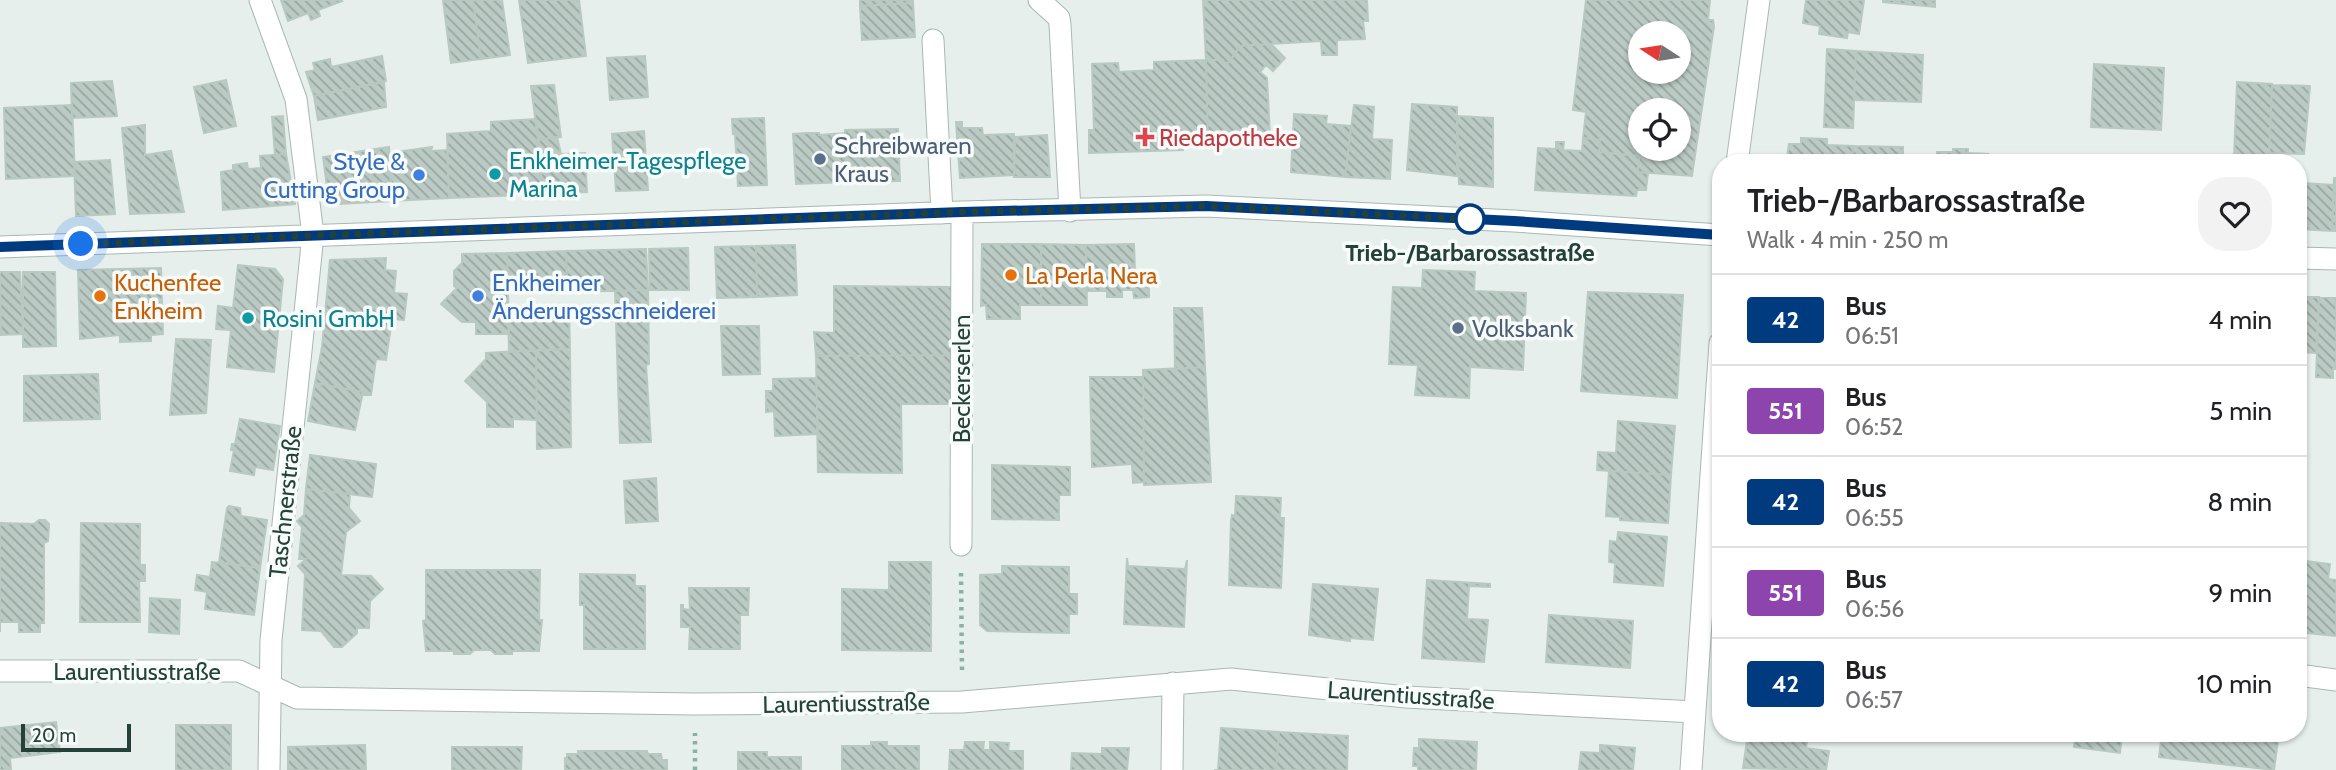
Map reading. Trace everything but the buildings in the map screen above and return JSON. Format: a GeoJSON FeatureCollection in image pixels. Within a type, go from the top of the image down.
{"type":"FeatureCollection","features":[{"type":"Feature","properties":{"kind":"street","name":"Taschnerstraße"},"geometry":{"type":"LineString","coordinates":[[260,0],[296,99],[313,235],[271,640],[270,770]]}},
{"type":"Feature","properties":{"kind":"street"},"geometry":{"type":"LineString","coordinates":[[1039,0],[1059,18],[1070,211]]}},
{"type":"Feature","properties":{"kind":"street"},"geometry":{"type":"LineString","coordinates":[[1738,154],[1759,0]]}},
{"type":"Feature","properties":{"kind":"street","name":"Beckerserlen"},"geometry":{"type":"LineString","coordinates":[[933,40],[952,213],[961,545]]}},
{"type":"Feature","properties":{"kind":"street"},"geometry":{"type":"LineString","coordinates":[[0,247],[1206,206],[1514,221],[1712,234]]}},
{"type":"Feature","properties":{"kind":"street"},"geometry":{"type":"LineString","coordinates":[[2307,258],[2336,260]]}},
{"type":"Feature","properties":{"kind":"street"},"geometry":{"type":"LineString","coordinates":[[1691,770],[1712,461]]}},
{"type":"Feature","properties":{"kind":"street","name":"Laurentiusstraße"},"geometry":{"type":"LineString","coordinates":[[0,671],[239,671],[297,698],[695,704],[962,702],[1231,678],[1406,696],[1695,712]]}},
{"type":"Feature","properties":{"kind":"street"},"geometry":{"type":"LineString","coordinates":[[2307,676],[2336,680]]}},
{"type":"Feature","properties":{"kind":"street"},"geometry":{"type":"LineString","coordinates":[[1172,770],[1174,683]]}},
{"type":"Feature","properties":{"kind":"path"},"geometry":{"type":"LineString","coordinates":[[961,545],[962,702]]}},
{"type":"Feature","properties":{"kind":"path"},"geometry":{"type":"LineString","coordinates":[[695,704],[695,770]]}},
{"type":"Feature","properties":{"kind":"bus line","name":"42"},"geometry":{"type":"LineString","coordinates":[[0,247],[962,212],[1206,206],[1514,221],[1712,234]]}},
{"type":"Feature","properties":{"kind":"place","name":"Riedapotheke"},"geometry":{"type":"Point","coordinates":[1145,137]}},
{"type":"Feature","properties":{"kind":"place","name":"Schreibwaren Kraus"},"geometry":{"type":"Point","coordinates":[820,159]}},
{"type":"Feature","properties":{"kind":"place","name":"Enkheimer-Tagespflege Marina"},"geometry":{"type":"Point","coordinates":[495,174]}},
{"type":"Feature","properties":{"kind":"place","name":"Style & Cutting Group"},"geometry":{"type":"Point","coordinates":[419,175]}},
{"type":"Feature","properties":{"kind":"place","name":"Trieb-/Barbarossastraße"},"geometry":{"type":"Point","coordinates":[1470,219]}},
{"type":"Feature","properties":{"kind":"place","name":"La Perla Nera"},"geometry":{"type":"Point","coordinates":[1011,275]}},
{"type":"Feature","properties":{"kind":"place","name":"Kuchenfee Enkheim"},"geometry":{"type":"Point","coordinates":[100,296]}},
{"type":"Feature","properties":{"kind":"place","name":"Enkheimer Änderungsschneiderei"},"geometry":{"type":"Point","coordinates":[478,296]}},
{"type":"Feature","properties":{"kind":"place","name":"Rosini GmbH"},"geometry":{"type":"Point","coordinates":[248,318]}},
{"type":"Feature","properties":{"kind":"place","name":"Volksbank"},"geometry":{"type":"Point","coordinates":[1458,328]}},
{"type":"Feature","properties":{"kind":"route"},"geometry":{"type":"LineString","coordinates":[[81,244],[962,212],[1206,206],[1470,219]]}}]}
